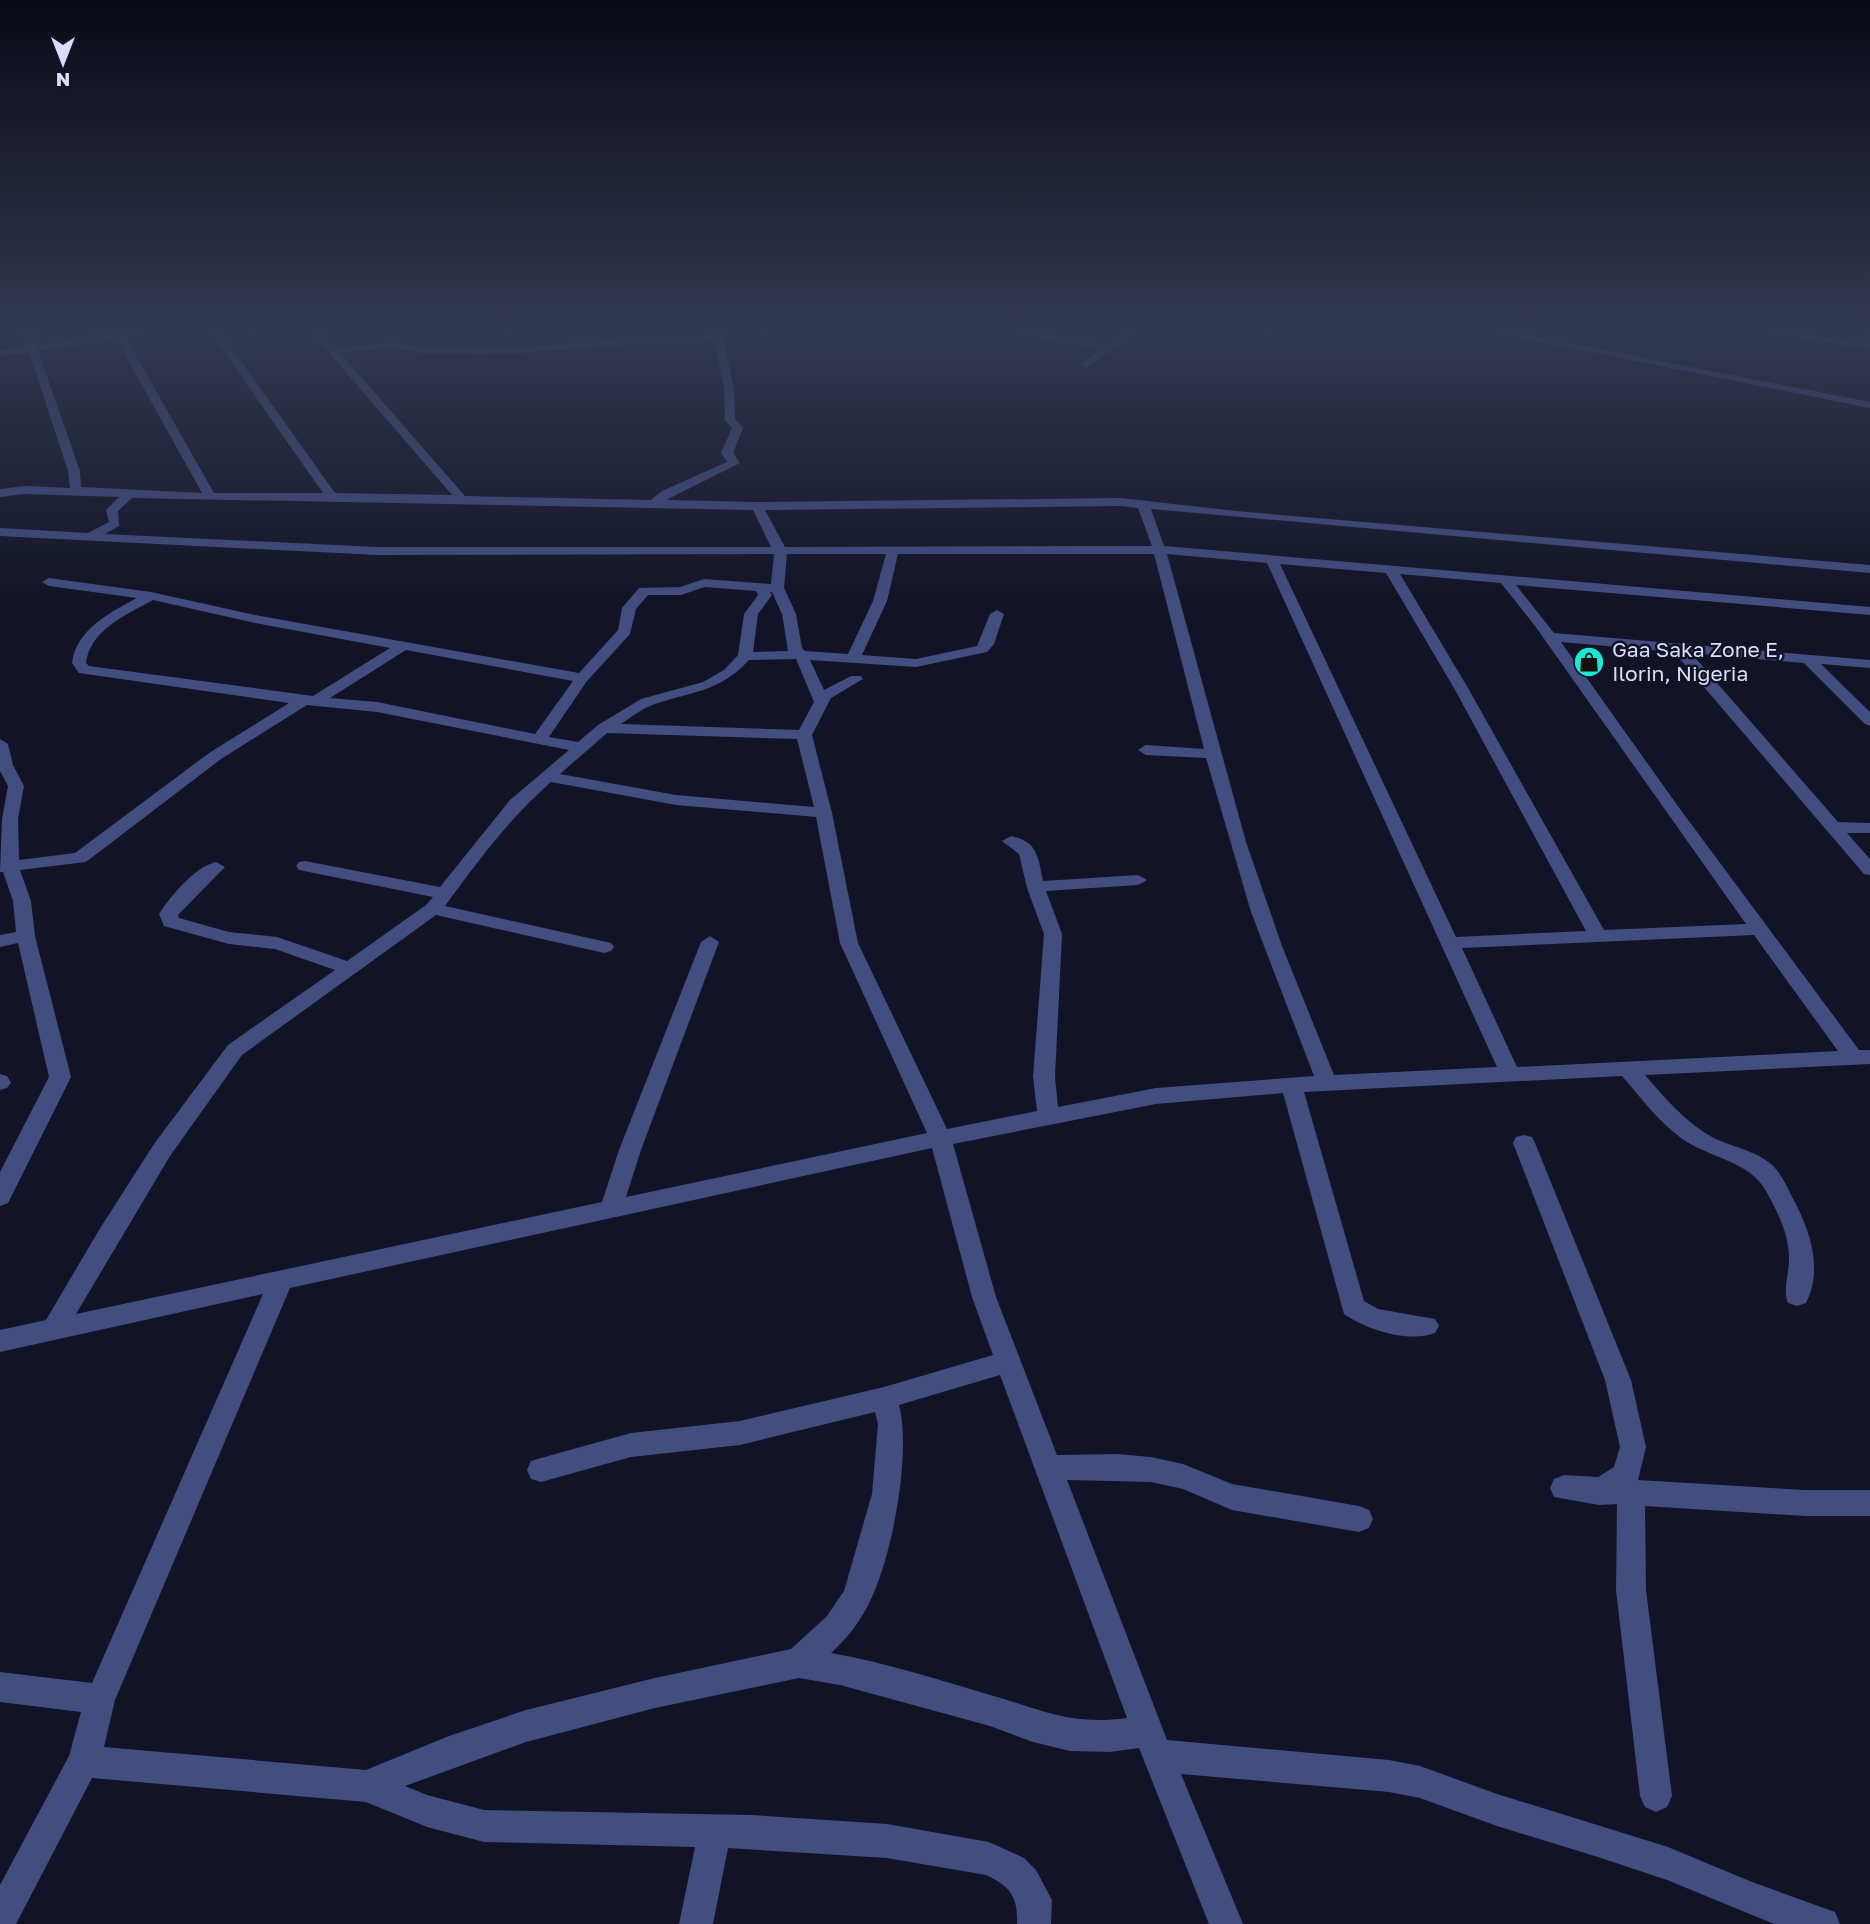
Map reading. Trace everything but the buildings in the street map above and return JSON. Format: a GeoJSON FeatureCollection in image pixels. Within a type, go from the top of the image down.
{"type":"FeatureCollection","features":[{"type":"Feature","properties":{"kind":"street"},"geometry":{"type":"LineString","coordinates":[[58,423],[74,471],[75,487],[79,492]]}},
{"type":"Feature","properties":{"kind":"street"},"geometry":{"type":"LineString","coordinates":[[169,423],[210,497]]}},
{"type":"Feature","properties":{"kind":"street"},"geometry":{"type":"LineString","coordinates":[[279,423],[331,496]]}},
{"type":"Feature","properties":{"kind":"street"},"geometry":{"type":"LineString","coordinates":[[396,423],[462,499]]}},
{"type":"Feature","properties":{"kind":"street"},"geometry":{"type":"LineString","coordinates":[[655,503],[666,494],[734,463],[727,453],[738,428],[733,423]]}},
{"type":"Feature","properties":{"kind":"street"},"geometry":{"type":"LineString","coordinates":[[0,493],[25,490],[210,497],[331,496],[757,506],[1120,502],[1441,534],[1870,569]]}},
{"type":"Feature","properties":{"kind":"street"},"geometry":{"type":"LineString","coordinates":[[89,538],[115,523],[112,510],[129,494]]}},
{"type":"Feature","properties":{"kind":"street"},"geometry":{"type":"LineString","coordinates":[[1143,505],[1161,550],[1228,809],[1284,979],[1327,1083]]}},
{"type":"Feature","properties":{"kind":"street"},"geometry":{"type":"LineString","coordinates":[[757,506],[775,544],[781,550]]}},
{"type":"Feature","properties":{"kind":"street"},"geometry":{"type":"LineString","coordinates":[[0,532],[377,551],[1161,550],[1507,582],[1870,611]]}},
{"type":"Feature","properties":{"kind":"street"},"geometry":{"type":"LineString","coordinates":[[54,1330],[107,1237],[162,1150],[235,1050],[439,902],[491,832],[516,804],[603,728],[646,702],[716,681],[729,673],[745,656],[751,614],[765,595],[781,550]]}},
{"type":"Feature","properties":{"kind":"street"},"geometry":{"type":"LineString","coordinates":[[853,659],[880,601],[893,550]]}},
{"type":"Feature","properties":{"kind":"street"},"geometry":{"type":"LineString","coordinates":[[1272,560],[1510,1073]]}},
{"type":"Feature","properties":{"kind":"street"},"geometry":{"type":"LineString","coordinates":[[1391,571],[1461,688],[1598,936]]}},
{"type":"Feature","properties":{"kind":"street"},"geometry":{"type":"LineString","coordinates":[[49,582],[151,596],[255,619],[582,678]]}},
{"type":"Feature","properties":{"kind":"street"},"geometry":{"type":"LineString","coordinates":[[1507,582],[1759,929],[1862,1057]]}},
{"type":"Feature","properties":{"kind":"street"},"geometry":{"type":"LineString","coordinates":[[540,739],[582,678],[625,631],[629,608],[644,591],[681,591],[704,583],[768,587],[789,614],[795,650],[802,655],[822,702]]}},
{"type":"Feature","properties":{"kind":"street"},"geometry":{"type":"LineString","coordinates":[[151,596],[108,619],[81,648],[79,663],[85,670],[310,701],[377,707],[581,747]]}},
{"type":"Feature","properties":{"kind":"street"},"geometry":{"type":"LineString","coordinates":[[745,656],[802,655],[916,663],[976,651],[987,644],[997,614]]}},
{"type":"Feature","properties":{"kind":"street"},"geometry":{"type":"LineString","coordinates":[[1550,638],[1870,664]]}},
{"type":"Feature","properties":{"kind":"street"},"geometry":{"type":"LineString","coordinates":[[5,867],[80,858],[215,756],[403,646]]}},
{"type":"Feature","properties":{"kind":"street"},"geometry":{"type":"LineString","coordinates":[[1678,647],[1870,870]]}},
{"type":"Feature","properties":{"kind":"street"},"geometry":{"type":"LineString","coordinates":[[1807,658],[1870,721]]}},
{"type":"Feature","properties":{"kind":"street"},"geometry":{"type":"LineString","coordinates":[[856,679],[824,696],[804,734],[824,813],[849,943],[940,1138],[984,1297],[1153,1743],[1226,1924]]}},
{"type":"Feature","properties":{"kind":"street"},"geometry":{"type":"LineString","coordinates":[[603,728],[804,734]]}},
{"type":"Feature","properties":{"kind":"street"},"geometry":{"type":"LineString","coordinates":[[0,744],[5,777],[16,786],[5,867],[22,901],[26,936],[60,1077],[11,1150],[0,1197]]}},
{"type":"Feature","properties":{"kind":"street"},"geometry":{"type":"LineString","coordinates":[[1146,750],[1213,754]]}},
{"type":"Feature","properties":{"kind":"street"},"geometry":{"type":"LineString","coordinates":[[549,777],[676,800],[824,813]]}},
{"type":"Feature","properties":{"kind":"street"},"geometry":{"type":"LineString","coordinates":[[1833,827],[1870,828]]}},
{"type":"Feature","properties":{"kind":"street"},"geometry":{"type":"LineString","coordinates":[[1011,841],[1023,846],[1028,854],[1036,888],[1053,934],[1044,1077],[1048,1116]]}},
{"type":"Feature","properties":{"kind":"street"},"geometry":{"type":"LineString","coordinates":[[305,866],[604,947]]}},
{"type":"Feature","properties":{"kind":"street"},"geometry":{"type":"LineString","coordinates":[[216,867],[197,882],[167,914],[171,922],[229,937],[276,943],[349,968]]}},
{"type":"Feature","properties":{"kind":"street"},"geometry":{"type":"LineString","coordinates":[[1036,888],[1056,884],[1138,880]]}},
{"type":"Feature","properties":{"kind":"street"},"geometry":{"type":"LineString","coordinates":[[1449,943],[1759,929]]}},
{"type":"Feature","properties":{"kind":"street"},"geometry":{"type":"LineString","coordinates":[[0,941],[26,936]]}},
{"type":"Feature","properties":{"kind":"street"},"geometry":{"type":"LineString","coordinates":[[611,1209],[630,1150],[710,942]]}},
{"type":"Feature","properties":{"kind":"street"},"geometry":{"type":"LineString","coordinates":[[0,1341],[940,1138],[1156,1096],[1327,1083],[1862,1057]]}},
{"type":"Feature","properties":{"kind":"street"},"geometry":{"type":"LineString","coordinates":[[1626,1067],[1664,1112],[1696,1138],[1760,1167],[1773,1181],[1793,1217],[1801,1242],[1802,1270],[1797,1296]]}},
{"type":"Feature","properties":{"kind":"street"},"geometry":{"type":"LineString","coordinates":[[1291,1085],[1353,1307],[1367,1317],[1426,1326]]}},
{"type":"Feature","properties":{"kind":"street"},"geometry":{"type":"LineString","coordinates":[[1524,1143],[1614,1368],[1628,1418],[1633,1447],[1626,1475],[1599,1492]]}},
{"type":"Feature","properties":{"kind":"street"},"geometry":{"type":"LineString","coordinates":[[0,1920],[85,1761],[100,1699],[281,1280]]}},
{"type":"Feature","properties":{"kind":"street"},"geometry":{"type":"LineString","coordinates":[[541,1470],[631,1445],[740,1433],[884,1398],[1009,1361]]}},
{"type":"Feature","properties":{"kind":"street"},"geometry":{"type":"LineString","coordinates":[[800,1663],[838,1626],[856,1599],[869,1561],[886,1494],[891,1424],[884,1398]]}},
{"type":"Feature","properties":{"kind":"street"},"geometry":{"type":"LineString","coordinates":[[1049,1468],[1088,1466],[1172,1475],[1184,1477],[1212,1492],[1234,1498],[1359,1519]]}},
{"type":"Feature","properties":{"kind":"street"},"geometry":{"type":"LineString","coordinates":[[1564,1488],[1805,1503],[1870,1503]]}},
{"type":"Feature","properties":{"kind":"street"},"geometry":{"type":"LineString","coordinates":[[1632,1494],[1631,1590],[1656,1796]]}},
{"type":"Feature","properties":{"kind":"street"},"geometry":{"type":"LineString","coordinates":[[366,1787],[449,1752],[526,1726],[655,1693],[800,1663],[840,1670],[1070,1735],[1110,1736],[1153,1743],[1242,1765],[1389,1776],[1420,1782],[1497,1811],[1645,1856],[1823,1924]]}},
{"type":"Feature","properties":{"kind":"street"},"geometry":{"type":"LineString","coordinates":[[0,1687],[100,1699]]}},
{"type":"Feature","properties":{"kind":"street"},"geometry":{"type":"LineString","coordinates":[[85,1761],[366,1787],[427,1811],[484,1826],[715,1830],[887,1841],[989,1859],[1012,1870],[1024,1882],[1035,1900],[1034,1924]]}},
{"type":"Feature","properties":{"kind":"street"},"geometry":{"type":"LineString","coordinates":[[696,1924],[715,1830]]}},
{"type":"Feature","properties":{"kind":"place","name":"Gaa Saka Zone E, Ilorin, Nigeria"},"geometry":{"type":"Point","coordinates":[1589,662]}}]}
